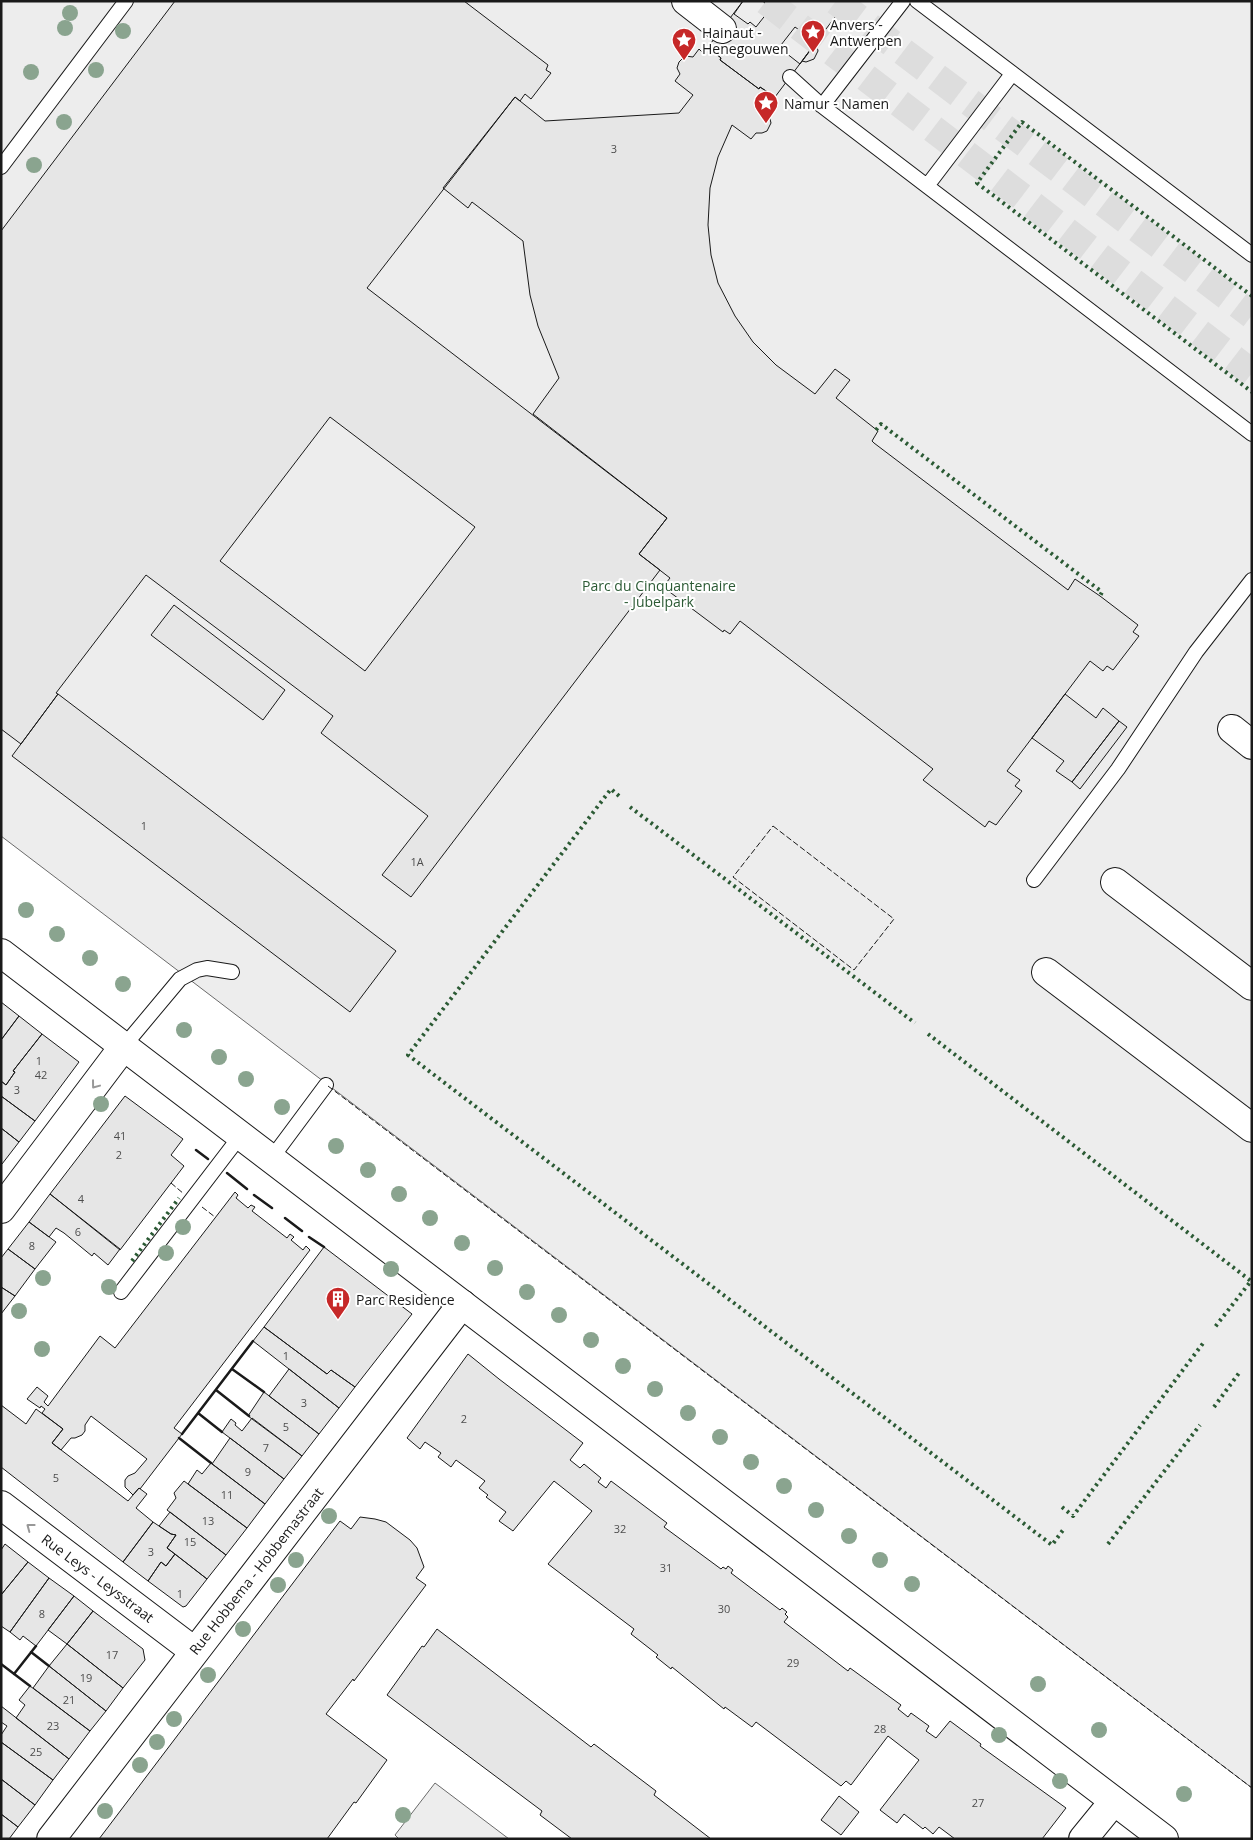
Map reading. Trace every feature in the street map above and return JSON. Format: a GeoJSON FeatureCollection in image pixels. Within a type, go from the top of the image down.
{"type":"FeatureCollection","features":[{"type":"Feature","properties":{"kind":"street"},"geometry":{"type":"LineString","coordinates":[[686,1],[722,29]]}},
{"type":"Feature","properties":{"kind":"street"},"geometry":{"type":"LineString","coordinates":[[1115,882],[1252,986]]}},
{"type":"Feature","properties":{"kind":"street"},"geometry":{"type":"LineString","coordinates":[[1,953],[1164,1839]]}},
{"type":"Feature","properties":{"kind":"street"},"geometry":{"type":"LineString","coordinates":[[1046,972],[1252,1128]]}},
{"type":"Feature","properties":{"kind":"street"},"geometry":{"type":"LineString","coordinates":[[1,1209],[124,1046]]}},
{"type":"Feature","properties":{"kind":"street","name":"Rue Hobbema - Hobbemastraat"},"geometry":{"type":"LineString","coordinates":[[51,1839],[462,1304]]}},
{"type":"Feature","properties":{"kind":"street","name":"Rue Leys - Leysstraat"},"geometry":{"type":"LineString","coordinates":[[1,1505],[194,1651]]}},
{"type":"Feature","properties":{"kind":"street"},"geometry":{"type":"LineString","coordinates":[[1083,1839],[1114,1801]]}},
{"type":"Feature","properties":{"kind":"lane"},"geometry":{"type":"LineString","coordinates":[[1,167],[126,1]]}},
{"type":"Feature","properties":{"kind":"lane"},"geometry":{"type":"LineString","coordinates":[[822,106],[903,1]]}},
{"type":"Feature","properties":{"kind":"lane"},"geometry":{"type":"LineString","coordinates":[[917,1],[1252,255]]}},
{"type":"Feature","properties":{"kind":"lane"},"geometry":{"type":"LineString","coordinates":[[927,186],[1012,74]]}},
{"type":"Feature","properties":{"kind":"lane"},"geometry":{"type":"LineString","coordinates":[[790,77],[822,106],[1252,434]]}},
{"type":"Feature","properties":{"kind":"lane"},"geometry":{"type":"LineString","coordinates":[[1034,880],[1118,769],[1196,652],[1252,580]]}},
{"type":"Feature","properties":{"kind":"lane"},"geometry":{"type":"LineString","coordinates":[[124,1046],[180,979],[197,970],[207,968],[232,972]]}},
{"type":"Feature","properties":{"kind":"lane"},"geometry":{"type":"LineString","coordinates":[[271,1159],[326,1084]]}},
{"type":"Feature","properties":{"kind":"lane"},"geometry":{"type":"LineString","coordinates":[[121,1292],[241,1135]]}},
{"type":"Feature","properties":{"kind":"shaded area","name":"Parc du Cinquantenaire - Jubelpark"},"geometry":{"type":"Polygon","coordinates":[[[1,1],[1252,1],[1252,1788],[1,836],[1,1]]]}},
{"type":"Feature","properties":{"kind":"shaded area"},"geometry":{"type":"Polygon","coordinates":[[[435,1783],[509,1839],[399,1839],[395,1835],[435,1783]]]}},
{"type":"Feature","properties":{"kind":"building"},"geometry":{"type":"Polygon","coordinates":[[[175,1],[464,1],[548,65],[546,70],[551,73],[531,99],[525,94],[520,101],[515,97],[367,288],[667,518],[639,554],[660,570],[411,897],[382,875],[428,816],[321,733],[333,716],[146,575],[56,693],[58,694],[21,744],[1,729],[1,231],[175,1]],[[330,417],[220,561],[365,671],[475,527],[330,417]]]}},
{"type":"Feature","properties":{"kind":"building"},"geometry":{"type":"Polygon","coordinates":[[[743,1],[847,1],[775,97],[760,87],[759,89],[720,60],[721,58],[708,47],[743,1]]]}},
{"type":"Feature","properties":{"kind":"building"},"geometry":{"type":"Polygon","coordinates":[[[743,1],[765,1],[764,3],[771,8],[756,27],[734,14],[743,1]]]}},
{"type":"Feature","properties":{"kind":"building"},"geometry":{"type":"Polygon","coordinates":[[[795,27],[802,32],[803,29],[818,40],[800,64],[786,53],[788,50],[781,45],[795,27]]]}},
{"type":"Feature","properties":{"kind":"building"},"geometry":{"type":"Polygon","coordinates":[[[816,42],[818,51],[814,59],[806,62],[802,61],[816,42]]]}},
{"type":"Feature","properties":{"kind":"building"},"geometry":{"type":"Polygon","coordinates":[[[708,47],[721,58],[720,60],[759,89],[760,87],[775,97],[769,104],[774,108],[769,115],[771,123],[767,131],[756,133],[751,139],[732,125],[718,157],[710,188],[708,225],[711,255],[718,283],[735,316],[753,342],[776,365],[815,394],[835,369],[850,380],[836,398],[878,431],[872,441],[874,443],[1068,590],[1075,579],[1138,625],[1133,632],[1139,636],[1113,670],[1107,666],[1103,671],[1090,661],[1007,771],[1020,780],[1015,786],[1022,791],[996,825],[989,821],[985,827],[923,780],[933,769],[740,621],[730,634],[724,630],[723,632],[663,587],[670,578],[639,554],[667,518],[533,414],[559,378],[538,326],[530,295],[523,241],[472,202],[468,208],[443,188],[515,97],[545,121],[679,113],[693,95],[675,81],[680,74],[677,68],[679,62],[685,56],[693,57],[699,49],[703,53],[708,47]]]}},
{"type":"Feature","properties":{"kind":"building"},"geometry":{"type":"Polygon","coordinates":[[[174,605],[285,690],[263,720],[151,635],[174,605]]]}},
{"type":"Feature","properties":{"kind":"building"},"geometry":{"type":"Polygon","coordinates":[[[58,694],[396,951],[350,1012],[12,756],[58,694]]]}},
{"type":"Feature","properties":{"kind":"building"},"geometry":{"type":"Polygon","coordinates":[[[1065,694],[1096,718],[1103,708],[1119,721],[1072,782],[1056,771],[1064,761],[1032,738],[1065,694]]]}},
{"type":"Feature","properties":{"kind":"building"},"geometry":{"type":"Polygon","coordinates":[[[1119,721],[1127,727],[1080,789],[1072,782],[1119,721]]]}},
{"type":"Feature","properties":{"kind":"building"},"geometry":{"type":"Polygon","coordinates":[[[1,1002],[19,1016],[1,1040],[1,1002]]]}},
{"type":"Feature","properties":{"kind":"building"},"geometry":{"type":"Polygon","coordinates":[[[19,1016],[42,1034],[13,1071],[15,1072],[6,1085],[1,1081],[1,1040],[19,1016]]]}},
{"type":"Feature","properties":{"kind":"building"},"geometry":{"type":"Polygon","coordinates":[[[42,1034],[79,1062],[35,1121],[1,1096],[1,1081],[6,1085],[15,1072],[13,1071],[42,1034]]]}},
{"type":"Feature","properties":{"kind":"building"},"geometry":{"type":"Polygon","coordinates":[[[1,1096],[35,1121],[19,1142],[1,1128],[1,1096]]]}},
{"type":"Feature","properties":{"kind":"building"},"geometry":{"type":"Polygon","coordinates":[[[125,1096],[183,1139],[171,1155],[184,1166],[120,1250],[50,1194],[125,1096]]]}},
{"type":"Feature","properties":{"kind":"building"},"geometry":{"type":"Polygon","coordinates":[[[1,1128],[19,1142],[2,1164],[1,1163],[1,1128]]]}},
{"type":"Feature","properties":{"kind":"building"},"geometry":{"type":"Polygon","coordinates":[[[235,1192],[238,1195],[236,1198],[248,1208],[251,1205],[255,1207],[252,1211],[287,1238],[290,1234],[294,1237],[291,1240],[303,1250],[306,1246],[310,1250],[174,1428],[182,1434],[140,1489],[133,1495],[125,1487],[125,1480],[128,1476],[135,1473],[147,1459],[91,1416],[85,1425],[85,1431],[82,1435],[71,1438],[61,1450],[52,1443],[63,1429],[42,1413],[45,1409],[41,1406],[40,1408],[27,1399],[37,1387],[48,1396],[44,1402],[48,1406],[100,1336],[115,1348],[235,1192]]]}},
{"type":"Feature","properties":{"kind":"building"},"geometry":{"type":"Polygon","coordinates":[[[50,1194],[120,1249],[108,1265],[94,1253],[92,1256],[56,1228],[49,1237],[29,1222],[50,1194]]]}},
{"type":"Feature","properties":{"kind":"building"},"geometry":{"type":"Polygon","coordinates":[[[29,1222],[56,1242],[35,1269],[8,1249],[29,1222]]]}},
{"type":"Feature","properties":{"kind":"building","name":"Parc Residence"},"geometry":{"type":"Polygon","coordinates":[[[324,1247],[412,1314],[355,1387],[331,1370],[327,1374],[264,1327],[324,1247]]]}},
{"type":"Feature","properties":{"kind":"building"},"geometry":{"type":"Polygon","coordinates":[[[8,1249],[35,1269],[15,1296],[1,1287],[1,1258],[8,1249]]]}},
{"type":"Feature","properties":{"kind":"building"},"geometry":{"type":"Polygon","coordinates":[[[1,1287],[15,1296],[1,1314],[1,1287]]]}},
{"type":"Feature","properties":{"kind":"building"},"geometry":{"type":"Polygon","coordinates":[[[264,1327],[327,1374],[331,1370],[355,1387],[339,1408],[253,1341],[264,1327]]]}},
{"type":"Feature","properties":{"kind":"building"},"geometry":{"type":"Polygon","coordinates":[[[468,1354],[583,1443],[570,1460],[580,1468],[584,1464],[601,1478],[598,1482],[606,1488],[611,1481],[667,1523],[664,1527],[721,1569],[723,1567],[726,1569],[728,1566],[733,1570],[731,1573],[780,1610],[782,1608],[787,1612],[785,1614],[788,1617],[784,1622],[848,1671],[850,1668],[901,1705],[898,1709],[908,1717],[911,1713],[929,1726],[926,1731],[936,1738],[950,1721],[981,1744],[980,1746],[1066,1808],[1042,1839],[955,1839],[939,1827],[933,1834],[925,1827],[923,1829],[904,1814],[897,1823],[880,1810],[919,1760],[888,1736],[851,1785],[846,1781],[841,1786],[756,1722],[752,1727],[725,1707],[724,1709],[672,1667],[671,1669],[656,1657],[658,1655],[631,1634],[634,1629],[548,1564],[592,1511],[554,1481],[513,1531],[499,1521],[506,1512],[486,1497],[488,1495],[479,1488],[485,1481],[456,1460],[451,1467],[438,1457],[441,1453],[425,1442],[420,1449],[407,1438],[468,1354]]]}},
{"type":"Feature","properties":{"kind":"building"},"geometry":{"type":"Polygon","coordinates":[[[289,1369],[339,1408],[319,1434],[269,1396],[289,1369]]]}},
{"type":"Feature","properties":{"kind":"building"},"geometry":{"type":"Polygon","coordinates":[[[264,1392],[319,1434],[302,1456],[248,1416],[264,1392]]]}},
{"type":"Feature","properties":{"kind":"building"},"geometry":{"type":"Polygon","coordinates":[[[1,1405],[26,1424],[36,1409],[63,1429],[52,1443],[128,1501],[139,1488],[147,1494],[136,1508],[153,1522],[123,1562],[1,1467],[1,1405]]]}},
{"type":"Feature","properties":{"kind":"building"},"geometry":{"type":"Polygon","coordinates":[[[252,1418],[302,1456],[284,1479],[222,1432],[231,1419],[242,1431],[252,1418]]]}},
{"type":"Feature","properties":{"kind":"building"},"geometry":{"type":"Polygon","coordinates":[[[230,1438],[284,1479],[265,1504],[212,1464],[230,1438]]]}},
{"type":"Feature","properties":{"kind":"building"},"geometry":{"type":"Polygon","coordinates":[[[211,1463],[265,1504],[247,1528],[188,1484],[197,1470],[202,1474],[211,1463]]]}},
{"type":"Feature","properties":{"kind":"building"},"geometry":{"type":"Polygon","coordinates":[[[184,1481],[247,1528],[226,1555],[167,1510],[176,1498],[174,1493],[184,1481]]]}},
{"type":"Feature","properties":{"kind":"building"},"geometry":{"type":"Polygon","coordinates":[[[170,1512],[226,1555],[207,1579],[167,1548],[176,1535],[159,1526],[170,1512]]]}},
{"type":"Feature","properties":{"kind":"building"},"geometry":{"type":"Polygon","coordinates":[[[360,1517],[386,1522],[410,1540],[417,1548],[424,1567],[416,1578],[426,1585],[354,1681],[353,1679],[326,1714],[387,1760],[327,1839],[99,1839],[340,1521],[351,1529],[360,1517]]]}},
{"type":"Feature","properties":{"kind":"building"},"geometry":{"type":"Polygon","coordinates":[[[153,1522],[171,1534],[176,1535],[167,1548],[175,1554],[166,1566],[161,1562],[148,1581],[123,1562],[153,1522]]]}},
{"type":"Feature","properties":{"kind":"building"},"geometry":{"type":"Polygon","coordinates":[[[5,1544],[28,1562],[1,1595],[1,1550],[5,1544]]]}},
{"type":"Feature","properties":{"kind":"building"},"geometry":{"type":"Polygon","coordinates":[[[175,1554],[207,1579],[186,1606],[183,1607],[148,1581],[161,1562],[166,1566],[175,1554]]]}},
{"type":"Feature","properties":{"kind":"building"},"geometry":{"type":"Polygon","coordinates":[[[28,1562],[49,1578],[10,1632],[1,1626],[1,1595],[28,1562]]]}},
{"type":"Feature","properties":{"kind":"building"},"geometry":{"type":"Polygon","coordinates":[[[49,1578],[74,1596],[36,1646],[23,1636],[20,1640],[10,1632],[49,1578]]]}},
{"type":"Feature","properties":{"kind":"building"},"geometry":{"type":"Polygon","coordinates":[[[74,1596],[93,1611],[67,1644],[48,1630],[74,1596]]]}},
{"type":"Feature","properties":{"kind":"building"},"geometry":{"type":"Polygon","coordinates":[[[93,1611],[143,1649],[145,1660],[123,1688],[67,1644],[93,1611]]]}},
{"type":"Feature","properties":{"kind":"building"},"geometry":{"type":"Polygon","coordinates":[[[437,1629],[591,1747],[594,1744],[656,1791],[654,1795],[711,1839],[572,1839],[540,1815],[542,1811],[387,1695],[422,1646],[424,1647],[437,1629]]]}},
{"type":"Feature","properties":{"kind":"building"},"geometry":{"type":"Polygon","coordinates":[[[67,1644],[123,1688],[106,1711],[49,1666],[67,1644]]]}},
{"type":"Feature","properties":{"kind":"building"},"geometry":{"type":"Polygon","coordinates":[[[49,1666],[106,1711],[90,1731],[33,1688],[49,1666]]]}},
{"type":"Feature","properties":{"kind":"building"},"geometry":{"type":"Polygon","coordinates":[[[30,1686],[90,1731],[69,1759],[16,1718],[25,1705],[19,1700],[30,1686]]]}},
{"type":"Feature","properties":{"kind":"building"},"geometry":{"type":"Polygon","coordinates":[[[1,1706],[69,1759],[53,1780],[1,1742],[1,1735],[7,1726],[1,1722],[1,1706]]]}},
{"type":"Feature","properties":{"kind":"building"},"geometry":{"type":"Polygon","coordinates":[[[1,1742],[53,1780],[35,1805],[1,1779],[1,1742]]]}},
{"type":"Feature","properties":{"kind":"building"},"geometry":{"type":"Polygon","coordinates":[[[1,1779],[35,1805],[18,1827],[1,1814],[1,1779]]]}},
{"type":"Feature","properties":{"kind":"building"},"geometry":{"type":"Polygon","coordinates":[[[839,1796],[859,1812],[841,1835],[821,1820],[839,1796]]]}},
{"type":"Feature","properties":{"kind":"building"},"geometry":{"type":"Polygon","coordinates":[[[1,1814],[18,1827],[9,1839],[1,1839],[1,1814]]]}},
{"type":"Feature","properties":{"kind":"tunnel"},"geometry":{"type":"LineString","coordinates":[[766,1],[1252,373]]}},
{"type":"Feature","properties":{"kind":"tunnel"},"geometry":{"type":"LineString","coordinates":[[836,1],[1252,315]]}},
{"type":"Feature","properties":{"kind":"hedge"},"geometry":{"type":"LineString","coordinates":[[1252,296],[1022,122],[977,183],[1252,392]]}},
{"type":"Feature","properties":{"kind":"hedge"},"geometry":{"type":"LineString","coordinates":[[876,430],[881,424],[1102,592],[1100,596]]}},
{"type":"Feature","properties":{"kind":"hedge"},"geometry":{"type":"LineString","coordinates":[[619,796],[611,789],[408,1055],[1052,1545],[1063,1530]]}},
{"type":"Feature","properties":{"kind":"hedge"},"geometry":{"type":"LineString","coordinates":[[630,807],[915,1023]]}},
{"type":"Feature","properties":{"kind":"hedge"},"geometry":{"type":"LineString","coordinates":[[928,1034],[1251,1281],[1215,1327]]}},
{"type":"Feature","properties":{"kind":"hedge"},"geometry":{"type":"LineString","coordinates":[[132,1261],[179,1198]]}},
{"type":"Feature","properties":{"kind":"hedge"},"geometry":{"type":"LineString","coordinates":[[1062,1507],[1073,1516],[1204,1342]]}},
{"type":"Feature","properties":{"kind":"hedge"},"geometry":{"type":"LineString","coordinates":[[1214,1407],[1239,1373]]}},
{"type":"Feature","properties":{"kind":"hedge"},"geometry":{"type":"LineString","coordinates":[[1108,1544],[1200,1425]]}},
{"type":"Feature","properties":{"kind":"fence"},"geometry":{"type":"LineString","coordinates":[[773,826],[894,919],[854,970],[733,877],[773,826]]}},
{"type":"Feature","properties":{"kind":"fence"},"geometry":{"type":"LineString","coordinates":[[328,1086],[1252,1788]]}},
{"type":"Feature","properties":{"kind":"fence"},"geometry":{"type":"LineString","coordinates":[[171,1183],[184,1194]]}},
{"type":"Feature","properties":{"kind":"fence"},"geometry":{"type":"LineString","coordinates":[[202,1207],[215,1217]]}},
{"type":"Feature","properties":{"kind":"wall"},"geometry":{"type":"LineString","coordinates":[[196,1150],[208,1159]]}},
{"type":"Feature","properties":{"kind":"wall"},"geometry":{"type":"LineString","coordinates":[[227,1173],[247,1189]]}},
{"type":"Feature","properties":{"kind":"wall"},"geometry":{"type":"LineString","coordinates":[[254,1195],[272,1208]]}},
{"type":"Feature","properties":{"kind":"wall"},"geometry":{"type":"LineString","coordinates":[[285,1218],[302,1231]]}},
{"type":"Feature","properties":{"kind":"wall"},"geometry":{"type":"LineString","coordinates":[[309,1237],[324,1247]]}},
{"type":"Feature","properties":{"kind":"wall"},"geometry":{"type":"LineString","coordinates":[[182,1434],[253,1341]]}},
{"type":"Feature","properties":{"kind":"wall"},"geometry":{"type":"LineString","coordinates":[[232,1369],[264,1392]]}},
{"type":"Feature","properties":{"kind":"wall"},"geometry":{"type":"LineString","coordinates":[[216,1390],[249,1416]]}},
{"type":"Feature","properties":{"kind":"wall"},"geometry":{"type":"LineString","coordinates":[[198,1413],[222,1432]]}},
{"type":"Feature","properties":{"kind":"wall"},"geometry":{"type":"LineString","coordinates":[[179,1438],[211,1463]]}},
{"type":"Feature","properties":{"kind":"wall"},"geometry":{"type":"LineString","coordinates":[[14,1674],[36,1646]]}},
{"type":"Feature","properties":{"kind":"wall"},"geometry":{"type":"LineString","coordinates":[[31,1652],[49,1666]]}},
{"type":"Feature","properties":{"kind":"wall"},"geometry":{"type":"LineString","coordinates":[[1,1664],[30,1686]]}},
{"type":"Feature","properties":{"kind":"place","name":"Anvers - Antwerpen"},"geometry":{"type":"Point","coordinates":[813,53]}},
{"type":"Feature","properties":{"kind":"place","name":"Hainaut - Henegouwen"},"geometry":{"type":"Point","coordinates":[684,61]}},
{"type":"Feature","properties":{"kind":"place","name":"Namur - Namen"},"geometry":{"type":"Point","coordinates":[766,124]}},
{"type":"Feature","properties":{"kind":"place","name":"Parc Residence"},"geometry":{"type":"Point","coordinates":[338,1320]}}]}
